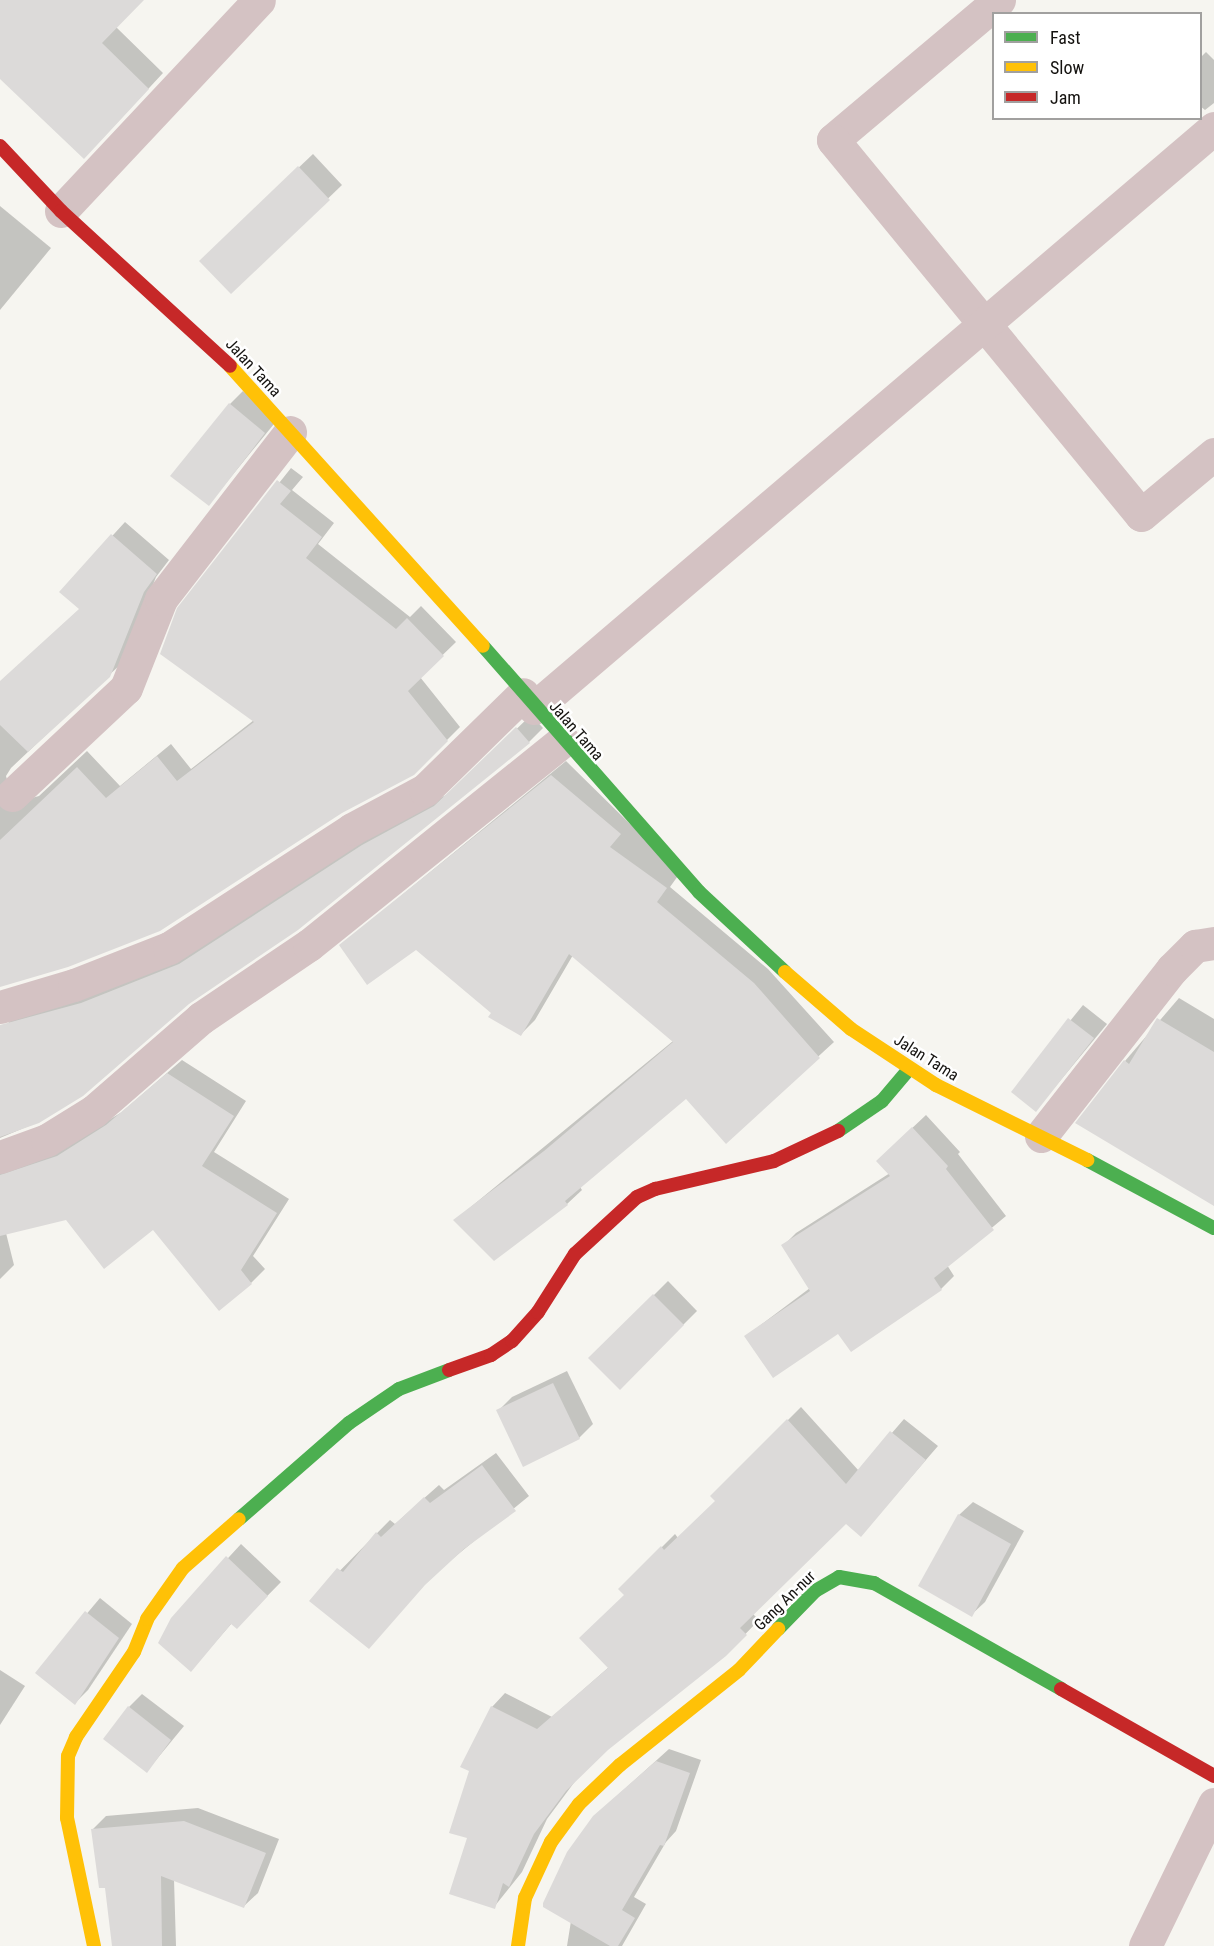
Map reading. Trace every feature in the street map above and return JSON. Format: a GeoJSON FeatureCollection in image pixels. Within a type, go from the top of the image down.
{"type":"FeatureCollection","features":[{"type":"Feature","properties":{"kind":"street"},"geometry":{"type":"LineString","coordinates":[[61,211],[259,0]]}},
{"type":"Feature","properties":{"kind":"street"},"geometry":{"type":"LineString","coordinates":[[999,0],[833,140],[986,323],[1141,515],[1214,454]]}},
{"type":"Feature","properties":{"kind":"street"},"geometry":{"type":"LineString","coordinates":[[0,1007],[74,986],[169,948],[352,829],[425,790],[529,701],[986,323],[1214,128]]}},
{"type":"Feature","properties":{"kind":"street","name":"Jalan Tama"},"geometry":{"type":"LineString","coordinates":[[0,146],[61,211],[211,346],[290,432],[562,741],[699,892],[749,939],[851,1029],[909,1069],[1214,1228]]}},
{"type":"Feature","properties":{"kind":"street"},"geometry":{"type":"LineString","coordinates":[[12,795],[126,688],[161,600],[290,432]]}},
{"type":"Feature","properties":{"kind":"street"},"geometry":{"type":"LineString","coordinates":[[0,1157],[47,1140],[94,1111],[201,1018],[309,945],[562,741]]}},
{"type":"Feature","properties":{"kind":"street"},"geometry":{"type":"LineString","coordinates":[[1041,1136],[1178,962],[1196,946],[1214,943]]}},
{"type":"Feature","properties":{"kind":"street"},"geometry":{"type":"LineString","coordinates":[[94,1946],[74,1862],[68,1818],[68,1756],[76,1737],[134,1652],[147,1619],[183,1568],[349,1423],[399,1389],[491,1355],[512,1341],[538,1312],[575,1254],[638,1197],[666,1186],[774,1161],[803,1150],[833,1135],[882,1101],[909,1069]]}},
{"type":"Feature","properties":{"kind":"street","name":"Gang An-nur"},"geometry":{"type":"LineString","coordinates":[[518,1946],[525,1898],[538,1868],[579,1804],[620,1765],[739,1670],[815,1592],[839,1577],[874,1583],[1214,1776]]}},
{"type":"Feature","properties":{"kind":"street"},"geometry":{"type":"LineString","coordinates":[[1145,1946],[1214,1804]]}},
{"type":"Feature","properties":{"kind":"building"},"geometry":{"type":"Polygon","coordinates":[[[0,0],[144,0],[102,43],[149,89],[84,159],[0,79],[0,0]]]}},
{"type":"Feature","properties":{"kind":"building"},"geometry":{"type":"Polygon","coordinates":[[[298,166],[330,200],[231,294],[199,261],[298,166]]]}},
{"type":"Feature","properties":{"kind":"building"},"geometry":{"type":"Polygon","coordinates":[[[229,403],[265,433],[209,506],[170,476],[229,403]]]}},
{"type":"Feature","properties":{"kind":"building"},"geometry":{"type":"Polygon","coordinates":[[[277,480],[291,491],[280,504],[322,537],[306,558],[396,629],[407,618],[444,656],[408,691],[448,741],[414,775],[342,813],[160,931],[68,967],[0,987],[0,840],[77,767],[106,798],[157,756],[177,781],[254,722],[160,654],[177,608],[277,480]]]}},
{"type":"Feature","properties":{"kind":"building"},"geometry":{"type":"Polygon","coordinates":[[[111,534],[157,574],[144,592],[110,677],[28,752],[0,725],[0,681],[79,609],[59,592],[111,534]]]}},
{"type":"Feature","properties":{"kind":"building"},"geometry":{"type":"Polygon","coordinates":[[[516,727],[530,743],[298,930],[189,1004],[83,1096],[39,1123],[0,1137],[0,1025],[81,1003],[179,964],[362,845],[434,806],[516,727]]]}},
{"type":"Feature","properties":{"kind":"building"},"geometry":{"type":"Polygon","coordinates":[[[551,775],[621,834],[610,847],[667,888],[657,902],[754,983],[820,1058],[726,1144],[686,1099],[565,1201],[568,1205],[494,1261],[453,1220],[544,1151],[673,1042],[569,954],[521,1036],[488,1017],[491,1013],[416,950],[367,985],[339,945],[551,775]]]}},
{"type":"Feature","properties":{"kind":"building"},"geometry":{"type":"Polygon","coordinates":[[[1068,1018],[1094,1038],[1036,1112],[1011,1092],[1068,1018]]]}},
{"type":"Feature","properties":{"kind":"building"},"geometry":{"type":"Polygon","coordinates":[[[1157,1018],[1214,1052],[1214,1206],[1075,1123],[1124,1060],[1129,1064],[1157,1018]]]}},
{"type":"Feature","properties":{"kind":"building"},"geometry":{"type":"Polygon","coordinates":[[[167,1073],[234,1116],[202,1166],[277,1213],[241,1270],[252,1284],[219,1311],[153,1230],[104,1269],[66,1220],[0,1236],[0,1175],[57,1156],[106,1125],[167,1073]]]}},
{"type":"Feature","properties":{"kind":"building"},"geometry":{"type":"Polygon","coordinates":[[[912,1127],[948,1166],[946,1169],[994,1230],[934,1278],[942,1290],[851,1352],[838,1334],[773,1378],[744,1336],[810,1291],[781,1245],[890,1176],[876,1161],[912,1127]]]}},
{"type":"Feature","properties":{"kind":"building"},"geometry":{"type":"Polygon","coordinates":[[[653,1294],[684,1325],[620,1390],[588,1358],[653,1294]]]}},
{"type":"Feature","properties":{"kind":"building"},"geometry":{"type":"Polygon","coordinates":[[[553,1383],[580,1439],[523,1467],[496,1410],[553,1383]]]}},
{"type":"Feature","properties":{"kind":"building"},"geometry":{"type":"Polygon","coordinates":[[[787,1419],[846,1484],[890,1431],[926,1460],[861,1537],[846,1524],[740,1628],[747,1635],[726,1656],[608,1750],[566,1791],[534,1834],[509,1887],[503,1883],[495,1909],[449,1894],[467,1838],[449,1833],[469,1771],[460,1767],[491,1706],[537,1729],[608,1668],[579,1638],[624,1595],[618,1589],[661,1546],[664,1550],[715,1501],[710,1496],[787,1419]]]}},
{"type":"Feature","properties":{"kind":"building"},"geometry":{"type":"Polygon","coordinates":[[[482,1465],[516,1511],[464,1549],[425,1585],[369,1649],[309,1601],[337,1568],[343,1572],[376,1532],[381,1537],[424,1497],[430,1503],[482,1465]]]}},
{"type":"Feature","properties":{"kind":"building"},"geometry":{"type":"Polygon","coordinates":[[[958,1514],[1011,1544],[972,1617],[918,1586],[958,1514]]]}},
{"type":"Feature","properties":{"kind":"building"},"geometry":{"type":"Polygon","coordinates":[[[226,1556],[268,1596],[237,1629],[231,1624],[191,1672],[158,1643],[171,1618],[226,1556]]]}},
{"type":"Feature","properties":{"kind":"building"},"geometry":{"type":"Polygon","coordinates":[[[85,1611],[119,1638],[75,1705],[35,1673],[85,1611]]]}},
{"type":"Feature","properties":{"kind":"building"},"geometry":{"type":"Polygon","coordinates":[[[128,1706],[171,1740],[147,1773],[103,1739],[128,1706]]]}},
{"type":"Feature","properties":{"kind":"building"},"geometry":{"type":"Polygon","coordinates":[[[656,1761],[690,1773],[664,1846],[660,1845],[622,1910],[635,1918],[618,1946],[610,1946],[543,1907],[543,1903],[567,1852],[593,1816],[656,1761]]]}},
{"type":"Feature","properties":{"kind":"building"},"geometry":{"type":"Polygon","coordinates":[[[184,1821],[266,1853],[244,1908],[161,1876],[162,1946],[112,1946],[105,1888],[99,1888],[91,1829],[184,1821]]]}},
{"type":"Feature","properties":{"kind":"traffic: fast"},"geometry":{"type":"LineString","coordinates":[[483,646],[699,892],[785,972]]}},
{"type":"Feature","properties":{"kind":"traffic: fast"},"geometry":{"type":"LineString","coordinates":[[838,1131],[882,1101],[909,1069]]}},
{"type":"Feature","properties":{"kind":"traffic: fast"},"geometry":{"type":"LineString","coordinates":[[1087,1160],[1214,1228]]}},
{"type":"Feature","properties":{"kind":"traffic: fast"},"geometry":{"type":"LineString","coordinates":[[239,1519],[349,1423],[399,1389],[449,1370]]}},
{"type":"Feature","properties":{"kind":"traffic: fast"},"geometry":{"type":"LineString","coordinates":[[778,1629],[815,1591],[839,1577],[874,1583],[1061,1689]]}},
{"type":"Feature","properties":{"kind":"traffic: slow"},"geometry":{"type":"LineString","coordinates":[[230,366],[483,646]]}},
{"type":"Feature","properties":{"kind":"traffic: slow"},"geometry":{"type":"LineString","coordinates":[[785,972],[851,1029],[936,1085],[1087,1160]]}},
{"type":"Feature","properties":{"kind":"traffic: slow"},"geometry":{"type":"LineString","coordinates":[[94,1946],[67,1818],[68,1756],[76,1737],[134,1652],[147,1619],[183,1568],[239,1519]]}},
{"type":"Feature","properties":{"kind":"traffic: slow"},"geometry":{"type":"LineString","coordinates":[[518,1946],[525,1898],[551,1842],[579,1804],[620,1765],[739,1670],[778,1629]]}},
{"type":"Feature","properties":{"kind":"traffic: jam"},"geometry":{"type":"LineString","coordinates":[[0,146],[61,211],[230,366]]}},
{"type":"Feature","properties":{"kind":"traffic: jam"},"geometry":{"type":"LineString","coordinates":[[449,1370],[491,1355],[512,1341],[538,1312],[575,1254],[637,1197],[655,1189],[774,1161],[838,1131]]}},
{"type":"Feature","properties":{"kind":"traffic: jam"},"geometry":{"type":"LineString","coordinates":[[1061,1689],[1214,1776]]}}]}
